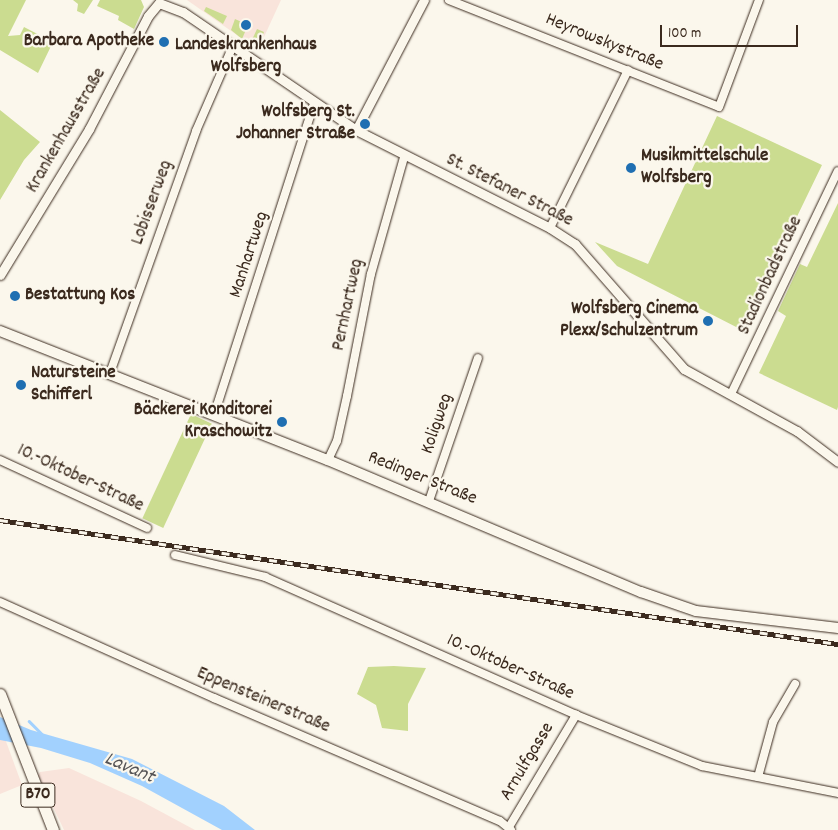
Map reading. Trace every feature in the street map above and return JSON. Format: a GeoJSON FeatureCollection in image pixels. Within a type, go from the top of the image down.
{"type":"FeatureCollection","features":[{"type":"Feature","properties":{"kind":"main road","name":"Redinger Straße"},"geometry":{"type":"LineString","coordinates":[[0,331],[429,501],[641,592],[696,611],[838,628]]}},
{"type":"Feature","properties":{"kind":"main road","name":"B70"},"geometry":{"type":"LineString","coordinates":[[1,697],[53,830]]}},
{"type":"Feature","properties":{"kind":"street"},"geometry":{"type":"LineString","coordinates":[[356,130],[424,0]]}},
{"type":"Feature","properties":{"kind":"street","name":"Heyrowskystraße"},"geometry":{"type":"LineString","coordinates":[[449,0],[719,107],[759,0]]}},
{"type":"Feature","properties":{"kind":"street","name":"St. Stefaner Straße"},"geometry":{"type":"LineString","coordinates":[[158,1],[171,5],[233,46],[314,104],[356,130],[404,157],[550,228],[588,254],[672,359],[797,431],[838,462]]}},
{"type":"Feature","properties":{"kind":"street","name":"Krankenhausstraße"},"geometry":{"type":"LineString","coordinates":[[0,275],[89,129],[148,16],[158,1]]}},
{"type":"Feature","properties":{"kind":"street","name":"Lobisserweg"},"geometry":{"type":"LineString","coordinates":[[110,373],[196,131],[233,46]]}},
{"type":"Feature","properties":{"kind":"street"},"geometry":{"type":"LineString","coordinates":[[550,228],[628,70]]}},
{"type":"Feature","properties":{"kind":"street","name":"Manhartweg"},"geometry":{"type":"LineString","coordinates":[[214,415],[314,104]]}},
{"type":"Feature","properties":{"kind":"street","name":"Pernhartweg"},"geometry":{"type":"LineString","coordinates":[[328,460],[337,441],[371,274],[404,157]]}},
{"type":"Feature","properties":{"kind":"street","name":"Stadionbadstraße"},"geometry":{"type":"LineString","coordinates":[[731,394],[838,171]]}},
{"type":"Feature","properties":{"kind":"street","name":"Koligweg"},"geometry":{"type":"LineString","coordinates":[[429,501],[478,358]]}},
{"type":"Feature","properties":{"kind":"street","name":"10.-Oktober-Straße"},"geometry":{"type":"LineString","coordinates":[[0,460],[148,528]]}},
{"type":"Feature","properties":{"kind":"street","name":"10.-Oktober-Straße"},"geometry":{"type":"LineString","coordinates":[[175,555],[265,577],[576,715],[702,766],[838,793]]}},
{"type":"Feature","properties":{"kind":"street","name":"Eppensteinerstraße"},"geometry":{"type":"LineString","coordinates":[[0,602],[510,828]]}},
{"type":"Feature","properties":{"kind":"street"},"geometry":{"type":"LineString","coordinates":[[758,777],[773,722],[796,684]]}},
{"type":"Feature","properties":{"kind":"street","name":"Arnulfgasse"},"geometry":{"type":"LineString","coordinates":[[510,828],[576,715]]}},
{"type":"Feature","properties":{"kind":"shaded area","name":"Landeskrankenhaus Wolfsberg"},"geometry":{"type":"Polygon","coordinates":[[[187,0],[281,0],[258,50],[187,0]]]}},
{"type":"Feature","properties":{"kind":"shaded area"},"geometry":{"type":"Polygon","coordinates":[[[4,736],[22,785],[0,794],[0,737],[4,736]]]}},
{"type":"Feature","properties":{"kind":"shaded area"},"geometry":{"type":"Polygon","coordinates":[[[69,768],[141,801],[195,830],[64,830],[38,775],[40,772],[69,768]]]}},
{"type":"Feature","properties":{"kind":"green space"},"geometry":{"type":"Polygon","coordinates":[[[0,0],[26,0],[8,36],[20,35],[24,27],[53,42],[38,73],[0,50],[0,0]]]}},
{"type":"Feature","properties":{"kind":"green space"},"geometry":{"type":"Polygon","coordinates":[[[73,0],[93,0],[84,14],[77,11],[78,4],[73,0]]]}},
{"type":"Feature","properties":{"kind":"green space"},"geometry":{"type":"Polygon","coordinates":[[[100,0],[141,0],[144,7],[134,29],[118,20],[119,16],[97,6],[100,0]]]}},
{"type":"Feature","properties":{"kind":"green space"},"geometry":{"type":"Polygon","coordinates":[[[206,7],[227,16],[223,24],[204,11],[206,7]]]}},
{"type":"Feature","properties":{"kind":"green space"},"geometry":{"type":"Polygon","coordinates":[[[235,19],[248,25],[242,39],[231,30],[235,19]]]}},
{"type":"Feature","properties":{"kind":"green space"},"geometry":{"type":"Polygon","coordinates":[[[257,29],[264,32],[257,49],[250,44],[257,29]]]}},
{"type":"Feature","properties":{"kind":"green space"},"geometry":{"type":"Polygon","coordinates":[[[0,110],[40,142],[24,160],[0,200],[0,110]]]}},
{"type":"Feature","properties":{"kind":"green space"},"geometry":{"type":"Polygon","coordinates":[[[717,116],[822,165],[742,330],[617,266],[595,242],[648,264],[717,116]]]}},
{"type":"Feature","properties":{"kind":"green space"},"geometry":{"type":"Polygon","coordinates":[[[838,203],[837,410],[759,373],[786,316],[778,311],[800,264],[807,267],[838,203]]]}},
{"type":"Feature","properties":{"kind":"green space"},"geometry":{"type":"Polygon","coordinates":[[[191,414],[212,424],[163,528],[142,518],[191,414]]]}},
{"type":"Feature","properties":{"kind":"green space"},"geometry":{"type":"Polygon","coordinates":[[[368,667],[426,668],[408,704],[408,731],[382,728],[376,705],[357,694],[368,667]]]}},
{"type":"Feature","properties":{"kind":"water","name":"Lavant"},"geometry":{"type":"Polygon","coordinates":[[[0,717],[31,730],[132,759],[224,806],[255,830],[222,830],[142,786],[90,763],[41,748],[0,740],[0,717]]]}},
{"type":"Feature","properties":{"kind":"waterway"},"geometry":{"type":"LineString","coordinates":[[29,721],[42,734]]}},
{"type":"Feature","properties":{"kind":"railway"},"geometry":{"type":"LineString","coordinates":[[0,520],[838,644]]}},
{"type":"Feature","properties":{"kind":"place","name":"Landeskrankenhaus Wolfsberg"},"geometry":{"type":"Point","coordinates":[246,25]}},
{"type":"Feature","properties":{"kind":"place","name":"Barbara Apotheke"},"geometry":{"type":"Point","coordinates":[164,42]}},
{"type":"Feature","properties":{"kind":"place","name":"Wolfsberg St. Johanner Straße"},"geometry":{"type":"Point","coordinates":[365,124]}},
{"type":"Feature","properties":{"kind":"place","name":"Musikmittelschule Wolfsberg"},"geometry":{"type":"Point","coordinates":[631,168]}},
{"type":"Feature","properties":{"kind":"place","name":"Bestattung Kos"},"geometry":{"type":"Point","coordinates":[15,296]}},
{"type":"Feature","properties":{"kind":"place","name":"Wolfsberg Cinema Plexx/Schulzentrum"},"geometry":{"type":"Point","coordinates":[708,321]}},
{"type":"Feature","properties":{"kind":"place","name":"Natursteine Schifferl"},"geometry":{"type":"Point","coordinates":[21,385]}},
{"type":"Feature","properties":{"kind":"place","name":"Bäckerei Konditorei Kraschowitz"},"geometry":{"type":"Point","coordinates":[282,422]}}]}
